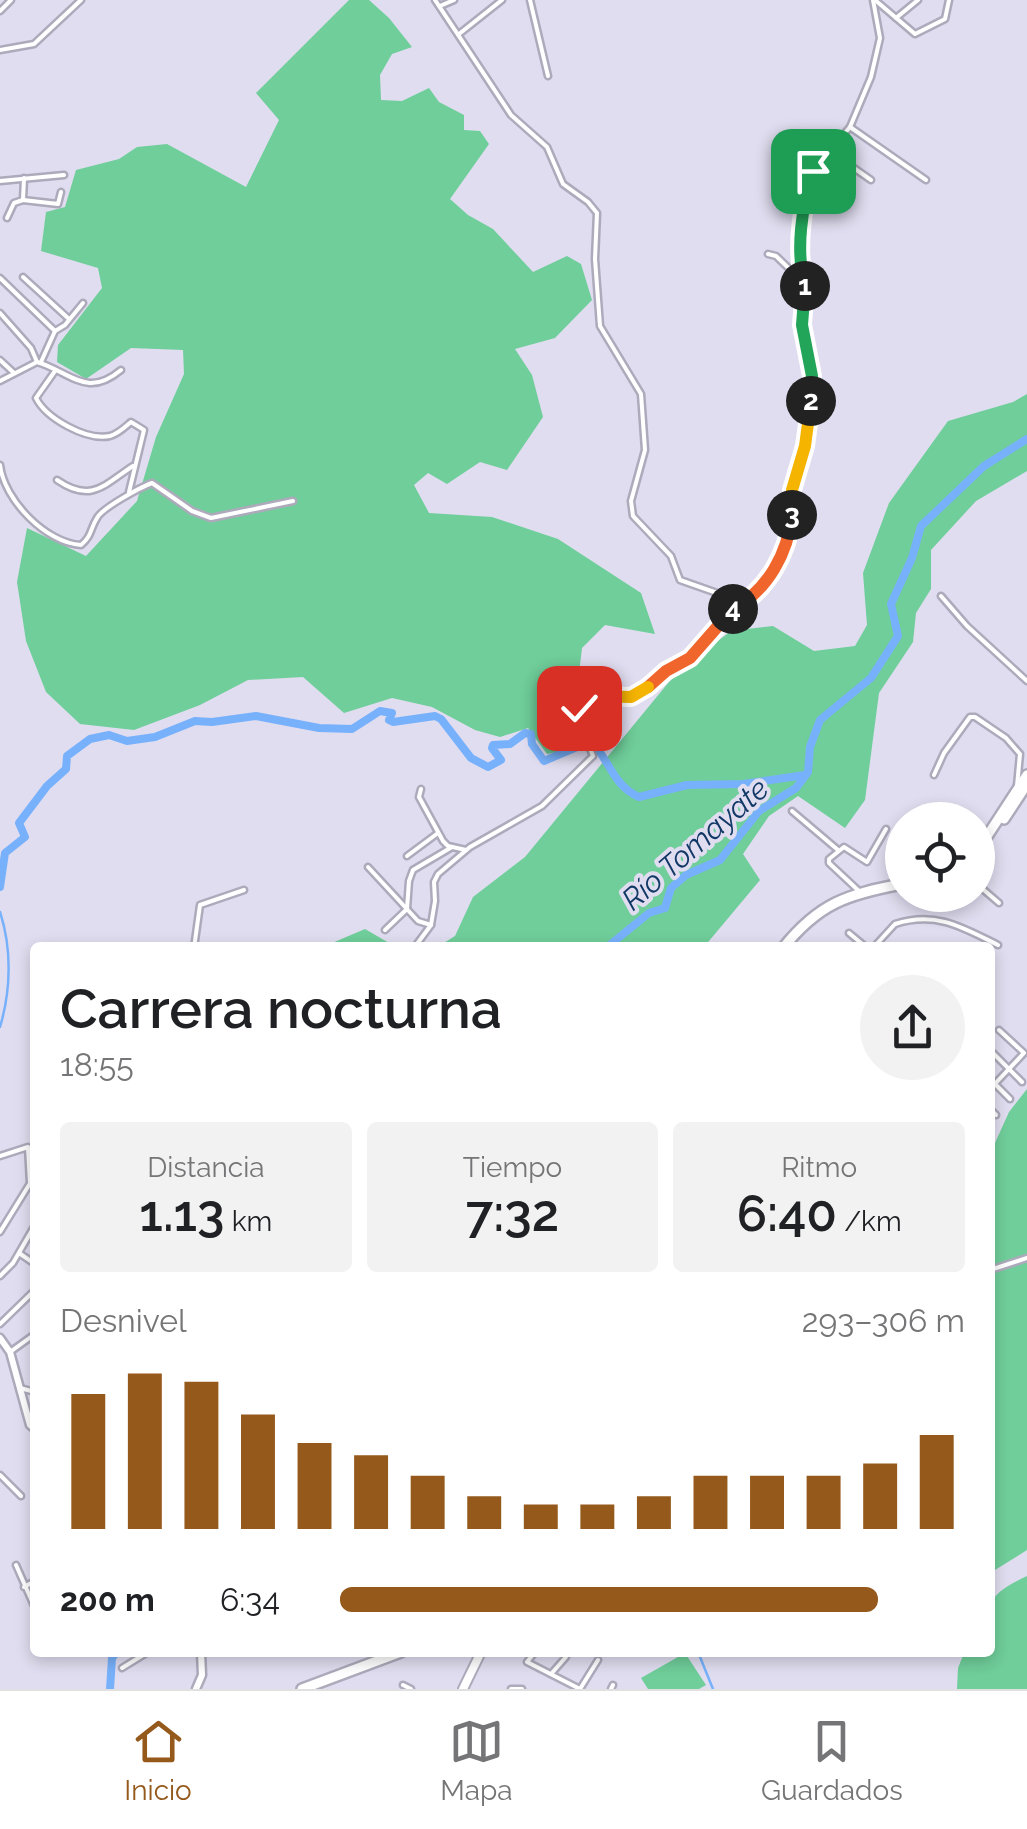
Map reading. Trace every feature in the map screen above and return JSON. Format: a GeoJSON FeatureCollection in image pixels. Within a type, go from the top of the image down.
{"type":"FeatureCollection","features":[{"type":"Feature","properties":{"kind":"main road"},"geometry":{"type":"LineString","coordinates":[[995,830],[1027,775]]}},
{"type":"Feature","properties":{"kind":"main road"},"geometry":{"type":"LineString","coordinates":[[995,825],[1022,785]]}},
{"type":"Feature","properties":{"kind":"main road"},"geometry":{"type":"LineString","coordinates":[[792,942],[820,916],[863,894],[885,891]]}},
{"type":"Feature","properties":{"kind":"main road"},"geometry":{"type":"LineString","coordinates":[[302,1689],[388,1657]]}},
{"type":"Feature","properties":{"kind":"main road"},"geometry":{"type":"LineString","coordinates":[[316,1689],[397,1657]]}},
{"type":"Feature","properties":{"kind":"main road"},"geometry":{"type":"LineString","coordinates":[[463,1689],[479,1657]]}},
{"type":"Feature","properties":{"kind":"street"},"geometry":{"type":"LineString","coordinates":[[0,11],[11,0]]}},
{"type":"Feature","properties":{"kind":"street"},"geometry":{"type":"LineString","coordinates":[[0,50],[34,44],[80,0]]}},
{"type":"Feature","properties":{"kind":"street"},"geometry":{"type":"LineString","coordinates":[[435,0],[511,115],[549,150],[562,182],[596,213],[600,326],[641,394],[645,450],[631,501],[634,518],[671,556],[680,580],[720,594],[733,608]]}},
{"type":"Feature","properties":{"kind":"street"},"geometry":{"type":"LineString","coordinates":[[439,6],[454,0]]}},
{"type":"Feature","properties":{"kind":"street"},"geometry":{"type":"LineString","coordinates":[[459,34],[502,0]]}},
{"type":"Feature","properties":{"kind":"street"},"geometry":{"type":"LineString","coordinates":[[530,0],[548,76]]}},
{"type":"Feature","properties":{"kind":"street"},"geometry":{"type":"LineString","coordinates":[[896,18],[918,0]]}},
{"type":"Feature","properties":{"kind":"street"},"geometry":{"type":"LineString","coordinates":[[877,1],[911,33],[945,20],[949,0]]}},
{"type":"Feature","properties":{"kind":"street"},"geometry":{"type":"LineString","coordinates":[[418,942],[431,925],[434,879],[466,850],[542,806],[592,757],[578,718],[582,702],[593,695],[636,696],[666,671],[690,658],[733,608],[764,586],[791,535],[792,490],[805,446],[813,392],[802,339],[801,234],[811,176],[850,127],[864,97],[879,46],[877,1]]}},
{"type":"Feature","properties":{"kind":"street"},"geometry":{"type":"LineString","coordinates":[[850,127],[926,180]]}},
{"type":"Feature","properties":{"kind":"street"},"geometry":{"type":"LineString","coordinates":[[831,152],[871,180]]}},
{"type":"Feature","properties":{"kind":"street"},"geometry":{"type":"LineString","coordinates":[[0,181],[64,175]]}},
{"type":"Feature","properties":{"kind":"street"},"geometry":{"type":"LineString","coordinates":[[24,178],[24,200]]}},
{"type":"Feature","properties":{"kind":"street"},"geometry":{"type":"LineString","coordinates":[[7,218],[14,203],[24,200],[58,204],[61,192]]}},
{"type":"Feature","properties":{"kind":"street"},"geometry":{"type":"LineString","coordinates":[[768,254],[804,283]]}},
{"type":"Feature","properties":{"kind":"street"},"geometry":{"type":"LineString","coordinates":[[24,277],[69,318]]}},
{"type":"Feature","properties":{"kind":"street"},"geometry":{"type":"LineString","coordinates":[[0,278],[55,331]]}},
{"type":"Feature","properties":{"kind":"street"},"geometry":{"type":"LineString","coordinates":[[0,381],[39,362],[55,331],[83,303]]}},
{"type":"Feature","properties":{"kind":"street"},"geometry":{"type":"LineString","coordinates":[[0,314],[39,362],[55,371],[94,384],[105,382],[121,370]]}},
{"type":"Feature","properties":{"kind":"street"},"geometry":{"type":"LineString","coordinates":[[0,360],[14,374]]}},
{"type":"Feature","properties":{"kind":"street"},"geometry":{"type":"LineString","coordinates":[[55,371],[38,393],[38,403],[59,420],[101,437],[118,433],[131,422],[141,426],[144,437],[128,494]]}},
{"type":"Feature","properties":{"kind":"street"},"geometry":{"type":"LineString","coordinates":[[0,465],[1,475],[16,502],[60,542],[71,544],[80,545],[88,539],[97,517],[128,494],[152,484],[192,511],[211,518],[293,501]]}},
{"type":"Feature","properties":{"kind":"street"},"geometry":{"type":"LineString","coordinates":[[57,480],[76,492],[90,491],[120,478],[134,466]]}},
{"type":"Feature","properties":{"kind":"street"},"geometry":{"type":"LineString","coordinates":[[941,596],[967,626],[1027,681]]}},
{"type":"Feature","properties":{"kind":"street"},"geometry":{"type":"LineString","coordinates":[[934,775],[944,753],[970,717],[975,717],[1006,738],[1020,754],[1022,785]]}},
{"type":"Feature","properties":{"kind":"street"},"geometry":{"type":"LineString","coordinates":[[421,790],[419,796],[438,833],[452,847],[466,850]]}},
{"type":"Feature","properties":{"kind":"street"},"geometry":{"type":"LineString","coordinates":[[792,811],[838,850]]}},
{"type":"Feature","properties":{"kind":"street"},"geometry":{"type":"LineString","coordinates":[[863,894],[829,864],[844,847],[867,862],[885,831]]}},
{"type":"Feature","properties":{"kind":"street"},"geometry":{"type":"LineString","coordinates":[[407,856],[438,833]]}},
{"type":"Feature","properties":{"kind":"street"},"geometry":{"type":"LineString","coordinates":[[385,930],[407,909],[408,881],[413,870],[452,847]]}},
{"type":"Feature","properties":{"kind":"street"},"geometry":{"type":"LineString","coordinates":[[368,866],[423,925],[431,925]]}},
{"type":"Feature","properties":{"kind":"street"},"geometry":{"type":"LineString","coordinates":[[195,942],[200,905],[244,890]]}},
{"type":"Feature","properties":{"kind":"street"},"geometry":{"type":"LineString","coordinates":[[995,898],[1000,902]]}},
{"type":"Feature","properties":{"kind":"street"},"geometry":{"type":"LineString","coordinates":[[876,942],[895,924],[936,920],[953,922],[992,942]]}},
{"type":"Feature","properties":{"kind":"street"},"geometry":{"type":"LineString","coordinates":[[849,933],[862,942]]}},
{"type":"Feature","properties":{"kind":"street"},"geometry":{"type":"LineString","coordinates":[[999,1030],[1024,1053],[996,1084],[1010,1099]]}},
{"type":"Feature","properties":{"kind":"street"},"geometry":{"type":"LineString","coordinates":[[995,1055],[1022,1082]]}},
{"type":"Feature","properties":{"kind":"street"},"geometry":{"type":"LineString","coordinates":[[0,1156],[28,1147],[30,1161]]}},
{"type":"Feature","properties":{"kind":"street"},"geometry":{"type":"LineString","coordinates":[[0,1232],[30,1187]]}},
{"type":"Feature","properties":{"kind":"street"},"geometry":{"type":"LineString","coordinates":[[0,1276],[30,1234]]}},
{"type":"Feature","properties":{"kind":"street"},"geometry":{"type":"LineString","coordinates":[[19,1253],[30,1261]]}},
{"type":"Feature","properties":{"kind":"street"},"geometry":{"type":"LineString","coordinates":[[995,1268],[1027,1258]]}},
{"type":"Feature","properties":{"kind":"street"},"geometry":{"type":"LineString","coordinates":[[0,1324],[30,1295]]}},
{"type":"Feature","properties":{"kind":"street"},"geometry":{"type":"LineString","coordinates":[[0,1338],[10,1352],[30,1424]]}},
{"type":"Feature","properties":{"kind":"street"},"geometry":{"type":"LineString","coordinates":[[10,1352],[30,1338]]}},
{"type":"Feature","properties":{"kind":"street"},"geometry":{"type":"LineString","coordinates":[[20,1388],[30,1391]]}},
{"type":"Feature","properties":{"kind":"street"},"geometry":{"type":"LineString","coordinates":[[0,1475],[21,1496]]}},
{"type":"Feature","properties":{"kind":"street"},"geometry":{"type":"LineString","coordinates":[[16,1565],[30,1598]]}},
{"type":"Feature","properties":{"kind":"street"},"geometry":{"type":"LineString","coordinates":[[24,1587],[30,1584]]}},
{"type":"Feature","properties":{"kind":"street"},"geometry":{"type":"LineString","coordinates":[[122,1668],[140,1657]]}},
{"type":"Feature","properties":{"kind":"street"},"geometry":{"type":"LineString","coordinates":[[196,1689],[202,1675],[201,1657]]}},
{"type":"Feature","properties":{"kind":"street"},"geometry":{"type":"LineString","coordinates":[[531,1657],[527,1662],[580,1689],[598,1660]]}},
{"type":"Feature","properties":{"kind":"street"},"geometry":{"type":"LineString","coordinates":[[551,1674],[566,1657]]}},
{"type":"Feature","properties":{"kind":"street"},"geometry":{"type":"LineString","coordinates":[[403,1684],[412,1689]]}},
{"type":"Feature","properties":{"kind":"street"},"geometry":{"type":"LineString","coordinates":[[511,1689],[522,1689]]}},
{"type":"Feature","properties":{"kind":"green space"},"geometry":{"type":"Polygon","coordinates":[[[349,0],[369,0],[412,47],[392,54],[380,75],[381,100],[402,101],[429,88],[439,102],[464,115],[464,130],[480,131],[489,144],[450,199],[493,229],[533,272],[567,256],[581,264],[592,300],[555,338],[515,349],[532,375],[543,417],[507,470],[480,462],[447,484],[428,473],[414,485],[429,513],[492,517],[558,539],[641,593],[655,634],[605,625],[582,648],[565,722],[567,750],[547,754],[528,728],[500,737],[475,730],[432,707],[392,698],[344,713],[303,677],[248,680],[200,705],[134,730],[80,724],[46,692],[26,641],[17,582],[27,528],[86,556],[137,501],[156,437],[184,374],[183,350],[131,348],[86,379],[57,362],[58,345],[102,288],[98,268],[41,251],[46,212],[65,207],[76,170],[119,159],[137,147],[167,144],[246,187],[279,120],[256,93],[349,0]]]}},
{"type":"Feature","properties":{"kind":"green space"},"geometry":{"type":"Polygon","coordinates":[[[1027,394],[1027,471],[976,501],[931,550],[931,589],[916,613],[913,642],[879,693],[865,800],[845,828],[798,796],[769,816],[743,854],[760,880],[708,942],[445,942],[455,936],[473,897],[525,857],[678,671],[731,631],[773,626],[814,651],[855,646],[867,625],[863,573],[889,503],[948,421],[1013,402],[1027,394]]]}},
{"type":"Feature","properties":{"kind":"green space"},"geometry":{"type":"Polygon","coordinates":[[[365,929],[387,942],[334,942],[365,929]]]}},
{"type":"Feature","properties":{"kind":"green space"},"geometry":{"type":"Polygon","coordinates":[[[1027,1089],[1027,1550],[995,1570],[995,1143],[1009,1112],[1027,1089]]]}},
{"type":"Feature","properties":{"kind":"green space"},"geometry":{"type":"Polygon","coordinates":[[[1027,1576],[1027,1689],[957,1689],[962,1657],[995,1657],[995,1597],[1027,1576]]]}},
{"type":"Feature","properties":{"kind":"green space"},"geometry":{"type":"Polygon","coordinates":[[[678,1657],[688,1657],[706,1685],[699,1689],[648,1689],[641,1678],[678,1657]]]}},
{"type":"Feature","properties":{"kind":"waterway","name":"Río Tomayate"},"geometry":{"type":"LineString","coordinates":[[613,942],[649,913],[665,908],[671,888],[686,875],[720,860],[759,811],[796,788],[808,772],[810,747],[820,720],[871,678],[898,636],[891,604],[912,558],[921,526],[984,466],[1027,439]]}},
{"type":"Feature","properties":{"kind":"waterway"},"geometry":{"type":"LineString","coordinates":[[0,887],[5,853],[25,837],[19,823],[47,786],[66,769],[67,756],[90,739],[109,735],[127,741],[155,737],[195,721],[256,716],[319,728],[352,729],[380,711],[392,713],[389,720],[393,722],[435,716],[471,758],[488,767],[501,760],[493,745],[510,744],[525,733],[531,734],[532,744],[544,761],[591,741],[617,779],[639,797],[687,785],[743,784],[805,775]]}},
{"type":"Feature","properties":{"kind":"waterway"},"geometry":{"type":"LineString","coordinates":[[0,912],[9,970],[0,1027]]}},
{"type":"Feature","properties":{"kind":"waterway","name":"Río Tomayate"},"geometry":{"type":"LineString","coordinates":[[110,1689],[113,1657]]}},
{"type":"Feature","properties":{"kind":"waterway"},"geometry":{"type":"LineString","coordinates":[[700,1657],[713,1689]]}},
{"type":"Feature","properties":{"kind":"route"},"geometry":{"type":"LineString","coordinates":[[579,708],[590,696],[636,696],[666,671],[690,658],[733,608],[764,586],[789,542],[792,490],[805,446],[813,392],[802,339],[805,288],[800,250],[813,171]]}}]}
